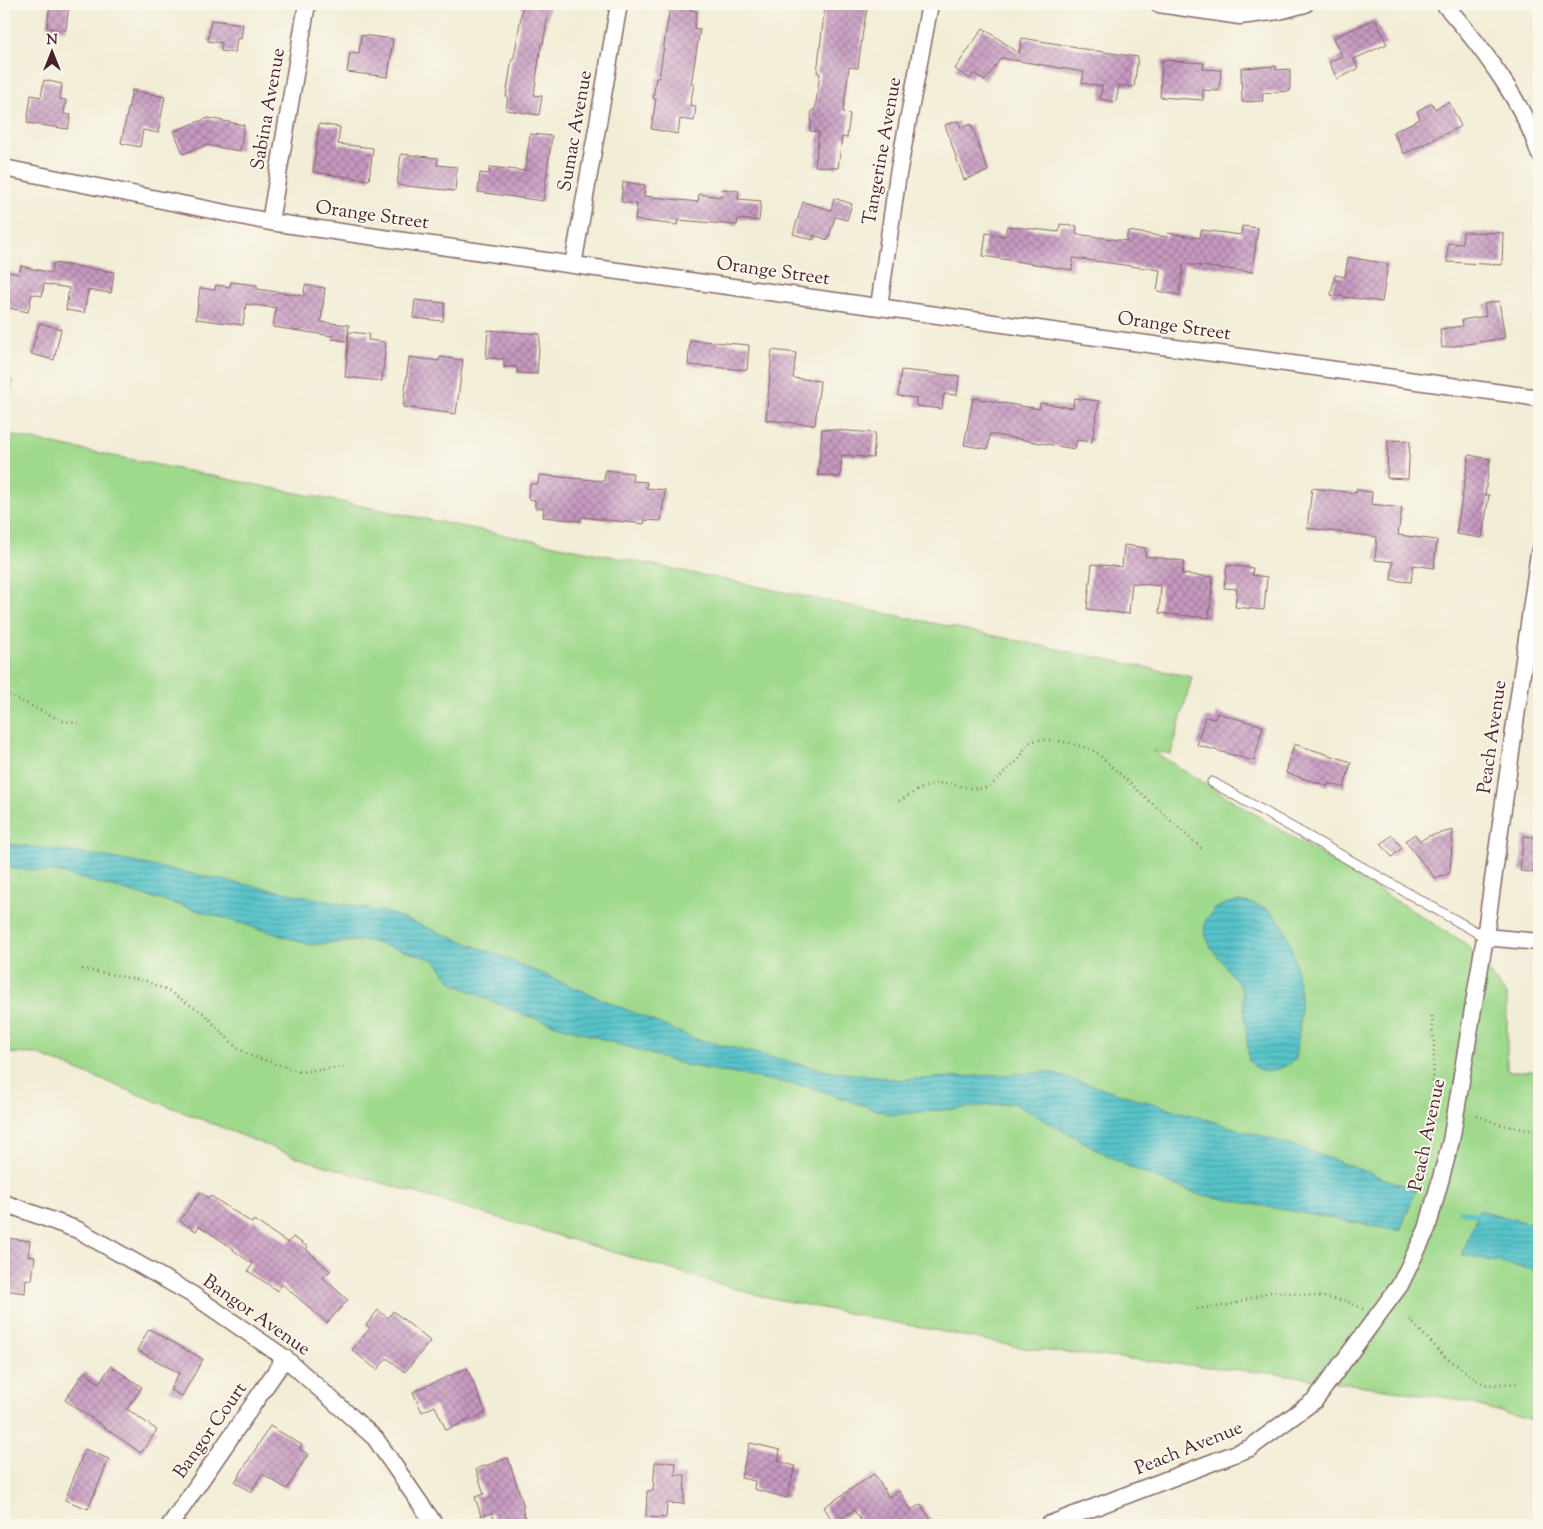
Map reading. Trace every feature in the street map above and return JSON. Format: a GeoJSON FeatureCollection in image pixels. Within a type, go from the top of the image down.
{"type":"FeatureCollection","features":[{"type":"Feature","properties":{"kind":"street","name":"Sabina Avenue"},"geometry":{"type":"LineString","coordinates":[[270,222],[307,4]]}},
{"type":"Feature","properties":{"kind":"street","name":"Sumac Avenue"},"geometry":{"type":"LineString","coordinates":[[573,265],[619,4]]}},
{"type":"Feature","properties":{"kind":"street","name":"Tangerine Avenue"},"geometry":{"type":"LineString","coordinates":[[879,306],[898,174],[930,4]]}},
{"type":"Feature","properties":{"kind":"street"},"geometry":{"type":"LineString","coordinates":[[1159,4],[1240,16],[1279,11],[1305,4]]}},
{"type":"Feature","properties":{"kind":"street"},"geometry":{"type":"LineString","coordinates":[[1444,4],[1497,70],[1534,134],[1539,153]]}},
{"type":"Feature","properties":{"kind":"street","name":"Orange Street"},"geometry":{"type":"LineString","coordinates":[[4,168],[270,222],[1539,398]]}},
{"type":"Feature","properties":{"kind":"street","name":"Peach Avenue"},"geometry":{"type":"LineString","coordinates":[[1048,1525],[1250,1448],[1315,1400],[1400,1285],[1427,1229],[1451,1141],[1484,937],[1539,553]]}},
{"type":"Feature","properties":{"kind":"street"},"geometry":{"type":"LineString","coordinates":[[1484,937],[1539,942]]}},
{"type":"Feature","properties":{"kind":"street","name":"Bangor Avenue"},"geometry":{"type":"LineString","coordinates":[[4,1203],[78,1230],[194,1296],[285,1358],[375,1438],[431,1516],[435,1525]]}},
{"type":"Feature","properties":{"kind":"street","name":"Bangor Court"},"geometry":{"type":"LineString","coordinates":[[170,1525],[285,1358]]}},
{"type":"Feature","properties":{"kind":"lane"},"geometry":{"type":"LineString","coordinates":[[1212,782],[1484,937]]}},
{"type":"Feature","properties":{"kind":"path"},"geometry":{"type":"LineString","coordinates":[[4,694],[63,721],[78,723]]}},
{"type":"Feature","properties":{"kind":"path"},"geometry":{"type":"LineString","coordinates":[[899,801],[922,787],[934,784],[984,788],[993,784],[1020,757],[1024,748],[1031,742],[1037,739],[1047,739],[1088,748],[1102,757],[1204,850]]}},
{"type":"Feature","properties":{"kind":"path"},"geometry":{"type":"LineString","coordinates":[[82,969],[146,981],[168,991],[203,1013],[236,1047],[255,1057],[300,1072],[344,1067]]}},
{"type":"Feature","properties":{"kind":"path"},"geometry":{"type":"LineString","coordinates":[[1432,1016],[1434,1046],[1433,1088],[1448,1097]]}},
{"type":"Feature","properties":{"kind":"path"},"geometry":{"type":"LineString","coordinates":[[1477,1115],[1498,1124],[1539,1132]]}},
{"type":"Feature","properties":{"kind":"path"},"geometry":{"type":"LineString","coordinates":[[1197,1309],[1230,1305],[1273,1291],[1323,1296],[1346,1301],[1370,1310]]}},
{"type":"Feature","properties":{"kind":"path"},"geometry":{"type":"LineString","coordinates":[[1410,1320],[1444,1356],[1480,1382],[1488,1385],[1518,1383]]}},
{"type":"Feature","properties":{"kind":"green space"},"geometry":{"type":"Polygon","coordinates":[[[4,378],[13,381],[4,420],[4,378]]]}},
{"type":"Feature","properties":{"kind":"green space"},"geometry":{"type":"Polygon","coordinates":[[[4,434],[654,565],[1192,677],[1171,754],[1152,751],[1465,943],[1507,995],[1507,1071],[1539,1071],[1539,1423],[1455,1399],[1288,1375],[1029,1349],[756,1295],[296,1157],[37,1054],[4,1053],[4,434]]]}},
{"type":"Feature","properties":{"kind":"water"},"geometry":{"type":"Polygon","coordinates":[[[4,843],[107,857],[389,913],[498,955],[693,1038],[828,1071],[900,1080],[1048,1072],[1301,1148],[1416,1190],[1400,1231],[1197,1194],[1127,1166],[1013,1103],[891,1115],[813,1088],[685,1065],[515,1012],[453,983],[435,960],[366,940],[311,945],[187,907],[56,872],[4,868],[4,843]]]}},
{"type":"Feature","properties":{"kind":"water"},"geometry":{"type":"Polygon","coordinates":[[[1239,901],[1263,908],[1271,912],[1278,919],[1284,928],[1295,964],[1300,1005],[1300,1028],[1296,1059],[1272,1071],[1261,1070],[1249,1061],[1242,989],[1211,947],[1204,932],[1206,920],[1214,910],[1224,904],[1239,901]]]}},
{"type":"Feature","properties":{"kind":"water"},"geometry":{"type":"Polygon","coordinates":[[[1479,1210],[1539,1226],[1539,1271],[1462,1255],[1479,1210]]]}},
{"type":"Feature","properties":{"kind":"building"},"geometry":{"type":"Polygon","coordinates":[[[50,4],[69,4],[66,30],[47,28],[50,4]]]}},
{"type":"Feature","properties":{"kind":"building"},"geometry":{"type":"Polygon","coordinates":[[[523,4],[550,4],[543,44],[541,44],[534,95],[542,96],[539,115],[506,110],[512,58],[514,58],[523,4]]]}},
{"type":"Feature","properties":{"kind":"building"},"geometry":{"type":"Polygon","coordinates":[[[832,4],[868,4],[858,68],[849,67],[843,113],[850,114],[847,138],[842,137],[838,168],[815,166],[819,132],[810,131],[812,110],[815,110],[820,73],[817,73],[825,6],[831,7],[832,4]]]}},
{"type":"Feature","properties":{"kind":"building"},"geometry":{"type":"Polygon","coordinates":[[[670,6],[697,11],[694,28],[700,29],[691,84],[694,84],[690,105],[696,106],[694,121],[680,119],[678,134],[651,129],[656,99],[653,99],[656,78],[659,78],[670,6]]]}},
{"type":"Feature","properties":{"kind":"building"},"geometry":{"type":"Polygon","coordinates":[[[1375,19],[1387,44],[1354,59],[1358,69],[1337,79],[1329,62],[1342,56],[1333,38],[1375,19]]]}},
{"type":"Feature","properties":{"kind":"building"},"geometry":{"type":"Polygon","coordinates":[[[211,20],[243,24],[241,39],[237,38],[235,53],[221,51],[222,43],[208,41],[211,20]]]}},
{"type":"Feature","properties":{"kind":"building"},"geometry":{"type":"Polygon","coordinates":[[[983,28],[1019,53],[1022,38],[1138,57],[1134,87],[1119,85],[1116,102],[1100,99],[1102,86],[1082,83],[1084,72],[1001,58],[985,81],[974,73],[970,79],[955,69],[983,28]]]}},
{"type":"Feature","properties":{"kind":"building"},"geometry":{"type":"Polygon","coordinates":[[[361,35],[393,39],[388,77],[347,72],[350,53],[359,54],[361,35]]]}},
{"type":"Feature","properties":{"kind":"building"},"geometry":{"type":"Polygon","coordinates":[[[1162,60],[1204,63],[1203,69],[1221,70],[1219,91],[1203,90],[1203,100],[1160,97],[1162,60]]]}},
{"type":"Feature","properties":{"kind":"building"},"geometry":{"type":"Polygon","coordinates":[[[1276,66],[1276,70],[1290,69],[1290,91],[1262,93],[1263,101],[1242,102],[1241,68],[1276,66]]]}},
{"type":"Feature","properties":{"kind":"building"},"geometry":{"type":"Polygon","coordinates":[[[44,80],[62,84],[60,99],[66,100],[64,114],[71,115],[68,129],[27,123],[31,95],[41,97],[44,80]]]}},
{"type":"Feature","properties":{"kind":"building"},"geometry":{"type":"Polygon","coordinates":[[[132,90],[165,97],[158,133],[143,130],[140,147],[121,143],[132,90]]]}},
{"type":"Feature","properties":{"kind":"building"},"geometry":{"type":"Polygon","coordinates":[[[1449,102],[1461,126],[1404,154],[1393,132],[1420,119],[1417,111],[1432,103],[1435,109],[1449,102]]]}},
{"type":"Feature","properties":{"kind":"building"},"geometry":{"type":"Polygon","coordinates":[[[208,118],[244,125],[240,151],[206,145],[183,154],[174,131],[208,118]]]}},
{"type":"Feature","properties":{"kind":"building"},"geometry":{"type":"Polygon","coordinates":[[[958,121],[961,128],[971,124],[988,171],[964,180],[945,125],[958,121]]]}},
{"type":"Feature","properties":{"kind":"building"},"geometry":{"type":"Polygon","coordinates":[[[319,124],[340,127],[338,144],[373,148],[369,180],[313,172],[319,124]]]}},
{"type":"Feature","properties":{"kind":"building"},"geometry":{"type":"Polygon","coordinates":[[[530,134],[552,136],[543,201],[478,192],[480,173],[489,174],[490,167],[525,171],[530,134]]]}},
{"type":"Feature","properties":{"kind":"building"},"geometry":{"type":"Polygon","coordinates":[[[401,154],[438,158],[437,165],[457,167],[455,191],[397,185],[401,154]]]}},
{"type":"Feature","properties":{"kind":"building"},"geometry":{"type":"Polygon","coordinates":[[[623,182],[645,185],[644,196],[698,202],[699,194],[721,197],[722,189],[739,191],[738,199],[761,201],[759,221],[738,219],[737,225],[678,220],[677,225],[635,220],[637,204],[621,202],[623,182]]]}},
{"type":"Feature","properties":{"kind":"building"},"geometry":{"type":"Polygon","coordinates":[[[834,198],[852,204],[847,220],[835,217],[828,240],[814,235],[813,240],[793,234],[803,202],[831,210],[834,198]]]}},
{"type":"Feature","properties":{"kind":"building"},"geometry":{"type":"Polygon","coordinates":[[[1060,224],[1077,226],[1076,234],[1126,241],[1128,231],[1167,237],[1168,233],[1200,238],[1201,230],[1241,235],[1242,226],[1258,228],[1252,272],[1184,264],[1179,295],[1157,291],[1160,270],[1073,258],[1072,270],[983,256],[986,233],[1005,236],[1007,226],[1059,232],[1060,224]]]}},
{"type":"Feature","properties":{"kind":"building"},"geometry":{"type":"Polygon","coordinates":[[[1463,232],[1503,233],[1502,265],[1447,262],[1448,243],[1462,244],[1463,232]]]}},
{"type":"Feature","properties":{"kind":"building"},"geometry":{"type":"Polygon","coordinates":[[[1348,257],[1388,264],[1382,302],[1331,295],[1335,275],[1345,277],[1348,257]]]}},
{"type":"Feature","properties":{"kind":"building"},"geometry":{"type":"Polygon","coordinates":[[[53,263],[114,272],[111,293],[88,290],[84,313],[66,310],[69,288],[44,284],[42,296],[32,294],[28,312],[4,307],[4,271],[19,274],[21,266],[51,273],[53,263]]]}},
{"type":"Feature","properties":{"kind":"building"},"geometry":{"type":"Polygon","coordinates":[[[231,282],[257,285],[257,289],[304,296],[305,285],[325,288],[321,322],[349,325],[347,341],[332,339],[333,336],[273,327],[276,308],[246,304],[243,325],[196,319],[200,288],[215,290],[216,285],[230,287],[231,282]]]}},
{"type":"Feature","properties":{"kind":"building"},"geometry":{"type":"Polygon","coordinates":[[[415,300],[445,303],[443,321],[413,318],[415,300]]]}},
{"type":"Feature","properties":{"kind":"building"},"geometry":{"type":"Polygon","coordinates":[[[1499,301],[1505,338],[1442,348],[1440,329],[1463,326],[1462,320],[1486,316],[1484,304],[1499,301]]]}},
{"type":"Feature","properties":{"kind":"building"},"geometry":{"type":"Polygon","coordinates":[[[39,323],[61,329],[54,360],[31,354],[39,323]]]}},
{"type":"Feature","properties":{"kind":"building"},"geometry":{"type":"Polygon","coordinates":[[[488,330],[540,334],[537,374],[517,373],[517,367],[504,367],[504,359],[486,358],[488,330]]]}},
{"type":"Feature","properties":{"kind":"building"},"geometry":{"type":"Polygon","coordinates":[[[349,332],[369,334],[368,340],[386,342],[382,381],[345,377],[349,332]]]}},
{"type":"Feature","properties":{"kind":"building"},"geometry":{"type":"Polygon","coordinates":[[[690,340],[749,345],[747,370],[688,365],[690,340]]]}},
{"type":"Feature","properties":{"kind":"building"},"geometry":{"type":"Polygon","coordinates":[[[772,350],[796,353],[793,378],[820,381],[815,425],[766,420],[772,350]]]}},
{"type":"Feature","properties":{"kind":"building"},"geometry":{"type":"Polygon","coordinates":[[[409,357],[439,361],[440,357],[463,360],[456,414],[403,407],[409,357]]]}},
{"type":"Feature","properties":{"kind":"building"},"geometry":{"type":"Polygon","coordinates":[[[901,370],[959,376],[957,395],[944,394],[942,409],[916,406],[916,398],[898,396],[901,370]]]}},
{"type":"Feature","properties":{"kind":"building"},"geometry":{"type":"Polygon","coordinates":[[[973,398],[1039,409],[1040,403],[1073,408],[1074,398],[1099,401],[1092,442],[1077,440],[1075,449],[990,434],[988,449],[964,445],[973,398]]]}},
{"type":"Feature","properties":{"kind":"building"},"geometry":{"type":"Polygon","coordinates":[[[822,429],[875,433],[873,458],[842,455],[840,477],[818,475],[822,429]]]}},
{"type":"Feature","properties":{"kind":"building"},"geometry":{"type":"Polygon","coordinates":[[[1388,440],[1410,441],[1408,479],[1387,478],[1388,440]]]}},
{"type":"Feature","properties":{"kind":"building"},"geometry":{"type":"Polygon","coordinates":[[[1469,455],[1490,459],[1485,495],[1489,495],[1482,538],[1456,534],[1469,455]]]}},
{"type":"Feature","properties":{"kind":"building"},"geometry":{"type":"Polygon","coordinates":[[[605,470],[633,473],[632,481],[647,482],[646,488],[665,490],[661,521],[645,520],[644,524],[581,517],[581,521],[543,517],[544,508],[535,508],[535,500],[528,499],[530,484],[538,484],[539,475],[604,481],[605,470]]]}},
{"type":"Feature","properties":{"kind":"building"},"geometry":{"type":"Polygon","coordinates":[[[1312,488],[1356,493],[1356,490],[1372,492],[1371,504],[1402,508],[1398,535],[1437,540],[1434,568],[1413,565],[1411,582],[1391,580],[1393,562],[1375,560],[1377,537],[1307,528],[1312,488]]]}},
{"type":"Feature","properties":{"kind":"building"},"geometry":{"type":"Polygon","coordinates":[[[1124,545],[1146,548],[1145,556],[1184,561],[1182,574],[1213,577],[1209,618],[1159,613],[1161,586],[1132,583],[1129,614],[1087,609],[1092,564],[1122,567],[1124,545]]]}},
{"type":"Feature","properties":{"kind":"building"},"geometry":{"type":"Polygon","coordinates":[[[1227,565],[1253,568],[1252,575],[1267,577],[1264,610],[1235,607],[1237,589],[1224,588],[1227,565]]]}},
{"type":"Feature","properties":{"kind":"building"},"geometry":{"type":"Polygon","coordinates":[[[1217,713],[1263,726],[1254,761],[1197,745],[1205,717],[1215,719],[1217,713]]]}},
{"type":"Feature","properties":{"kind":"building"},"geometry":{"type":"Polygon","coordinates":[[[1294,744],[1351,762],[1344,788],[1329,783],[1328,786],[1286,773],[1294,744]]]}},
{"type":"Feature","properties":{"kind":"building"},"geometry":{"type":"Polygon","coordinates":[[[1453,830],[1450,873],[1435,878],[1405,841],[1415,834],[1420,841],[1429,836],[1453,830]]]}},
{"type":"Feature","properties":{"kind":"building"},"geometry":{"type":"Polygon","coordinates":[[[1392,835],[1402,848],[1392,857],[1381,844],[1392,835]]]}},
{"type":"Feature","properties":{"kind":"building"},"geometry":{"type":"Polygon","coordinates":[[[1524,836],[1539,838],[1539,873],[1520,871],[1524,836]]]}},
{"type":"Feature","properties":{"kind":"building"},"geometry":{"type":"Polygon","coordinates":[[[200,1192],[209,1198],[211,1196],[252,1223],[254,1220],[288,1243],[293,1237],[308,1247],[306,1249],[330,1271],[323,1278],[348,1300],[327,1323],[282,1284],[278,1291],[248,1271],[253,1264],[234,1249],[199,1226],[196,1231],[180,1221],[200,1192]]]}},
{"type":"Feature","properties":{"kind":"building"},"geometry":{"type":"Polygon","coordinates":[[[7,1238],[30,1241],[28,1256],[35,1257],[32,1280],[26,1279],[25,1293],[4,1290],[4,1253],[7,1238]]]}},
{"type":"Feature","properties":{"kind":"building"},"geometry":{"type":"Polygon","coordinates":[[[378,1310],[388,1318],[393,1311],[430,1341],[405,1372],[387,1358],[377,1370],[352,1350],[370,1328],[366,1325],[378,1310]]]}},
{"type":"Feature","properties":{"kind":"building"},"geometry":{"type":"Polygon","coordinates":[[[149,1329],[203,1359],[182,1396],[170,1390],[179,1373],[137,1350],[149,1329]]]}},
{"type":"Feature","properties":{"kind":"building"},"geometry":{"type":"Polygon","coordinates":[[[111,1366],[142,1387],[127,1409],[157,1430],[141,1453],[65,1400],[84,1372],[99,1383],[111,1366]]]}},
{"type":"Feature","properties":{"kind":"building"},"geometry":{"type":"Polygon","coordinates":[[[467,1368],[486,1413],[446,1430],[435,1406],[422,1412],[413,1392],[467,1368]]]}},
{"type":"Feature","properties":{"kind":"building"},"geometry":{"type":"Polygon","coordinates":[[[270,1426],[302,1445],[300,1449],[308,1454],[287,1489],[262,1474],[251,1492],[235,1482],[270,1426]]]}},
{"type":"Feature","properties":{"kind":"building"},"geometry":{"type":"Polygon","coordinates":[[[750,1443],[780,1450],[778,1461],[795,1466],[787,1498],[754,1489],[755,1481],[741,1478],[750,1443]]]}},
{"type":"Feature","properties":{"kind":"building"},"geometry":{"type":"Polygon","coordinates":[[[85,1449],[109,1459],[88,1509],[65,1500],[85,1449]]]}},
{"type":"Feature","properties":{"kind":"building"},"geometry":{"type":"Polygon","coordinates":[[[508,1458],[526,1519],[507,1525],[496,1525],[492,1513],[481,1516],[475,1497],[484,1494],[476,1469],[508,1458]]]}},
{"type":"Feature","properties":{"kind":"building"},"geometry":{"type":"Polygon","coordinates":[[[655,1462],[676,1463],[675,1475],[685,1475],[684,1504],[667,1503],[666,1518],[646,1517],[647,1491],[653,1491],[655,1462]]]}},
{"type":"Feature","properties":{"kind":"building"},"geometry":{"type":"Polygon","coordinates":[[[874,1474],[889,1497],[899,1491],[911,1510],[921,1504],[934,1525],[895,1525],[892,1520],[883,1525],[864,1525],[854,1510],[834,1523],[824,1507],[874,1474]]]}},
{"type":"Feature","properties":{"kind":"waterway"},"geometry":{"type":"LineString","coordinates":[[1460,1211],[1483,1216]]}}]}
